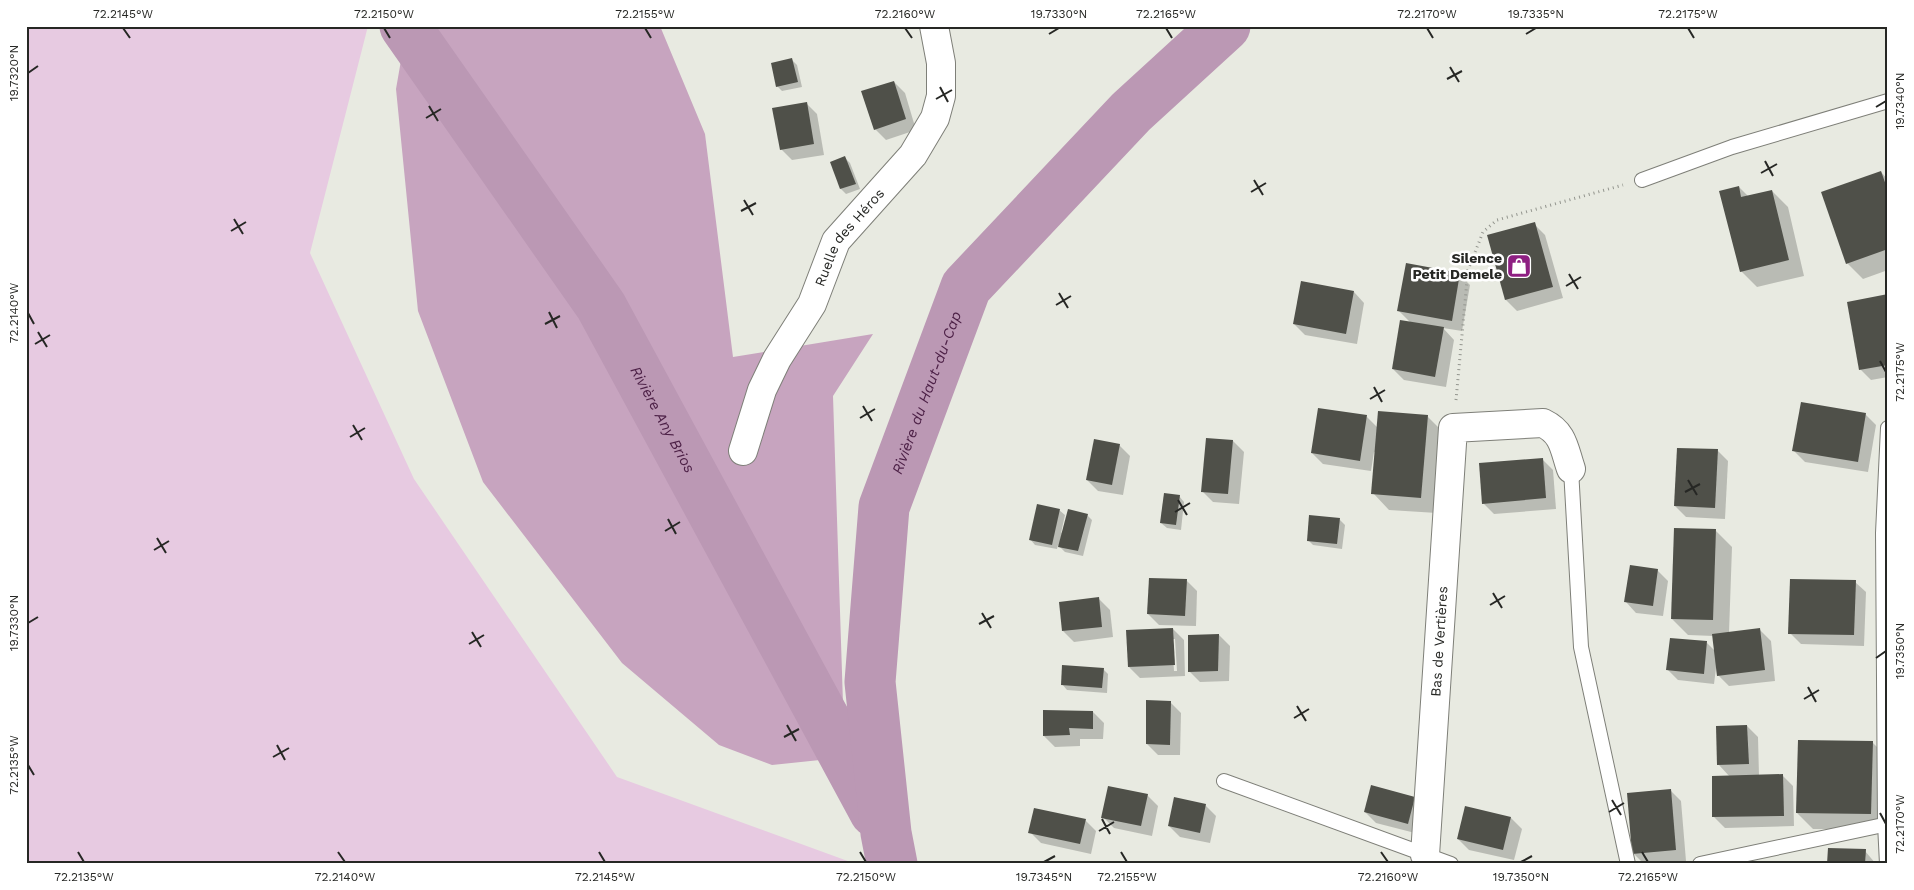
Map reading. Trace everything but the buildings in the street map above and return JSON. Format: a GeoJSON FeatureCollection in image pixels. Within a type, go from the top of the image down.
{"type":"FeatureCollection","features":[{"type":"Feature","properties":{"kind":"street","name":"Ruelle des Héros"},"geometry":{"type":"LineString","coordinates":[[743,451],[762,390],[777,359],[812,304],[836,241],[913,155],[935,118],[942,96],[941,63],[934,26]]}},
{"type":"Feature","properties":{"kind":"street"},"geometry":{"type":"LineString","coordinates":[[1453,428],[1543,423],[1555,429],[1562,443],[1570,469]]}},
{"type":"Feature","properties":{"kind":"street","name":"Bas de Vertières"},"geometry":{"type":"LineString","coordinates":[[1425,855],[1453,428]]}},
{"type":"Feature","properties":{"kind":"lane"},"geometry":{"type":"LineString","coordinates":[[1642,180],[1732,147],[1888,101]]}},
{"type":"Feature","properties":{"kind":"lane"},"geometry":{"type":"LineString","coordinates":[[1887,864],[1883,533],[1888,428]]}},
{"type":"Feature","properties":{"kind":"lane"},"geometry":{"type":"LineString","coordinates":[[1570,469],[1581,647],[1628,864]]}},
{"type":"Feature","properties":{"kind":"lane"},"geometry":{"type":"LineString","coordinates":[[1224,780],[1451,864]]}},
{"type":"Feature","properties":{"kind":"lane"},"geometry":{"type":"LineString","coordinates":[[1700,864],[1886,824]]}},
{"type":"Feature","properties":{"kind":"path"},"geometry":{"type":"LineString","coordinates":[[1453,428],[1468,270],[1483,232],[1497,220],[1642,180]]}},
{"type":"Feature","properties":{"kind":"shaded area"},"geometry":{"type":"Polygon","coordinates":[[[26,26],[368,26],[310,253],[414,479],[617,777],[856,864],[26,864],[26,26]]]}},
{"type":"Feature","properties":{"kind":"shaded area"},"geometry":{"type":"Polygon","coordinates":[[[407,26],[660,26],[705,134],[733,357],[873,334],[833,396],[844,734],[820,760],[772,765],[719,745],[622,663],[483,482],[418,311],[396,89],[407,26]]]}},
{"type":"Feature","properties":{"kind":"waterway","name":"Rivière Any Brios"},"geometry":{"type":"LineString","coordinates":[[405,26],[601,306],[875,812]]}},
{"type":"Feature","properties":{"kind":"waterway","name":"Rivière du Haut-du-Cap"},"geometry":{"type":"LineString","coordinates":[[892,864],[886,833],[870,682],[884,507],[966,287],[1131,112],[1225,26]]}},
{"type":"Feature","properties":{"kind":"place","name":"Silence Petit Demele"},"geometry":{"type":"Point","coordinates":[1519,266]}}]}
